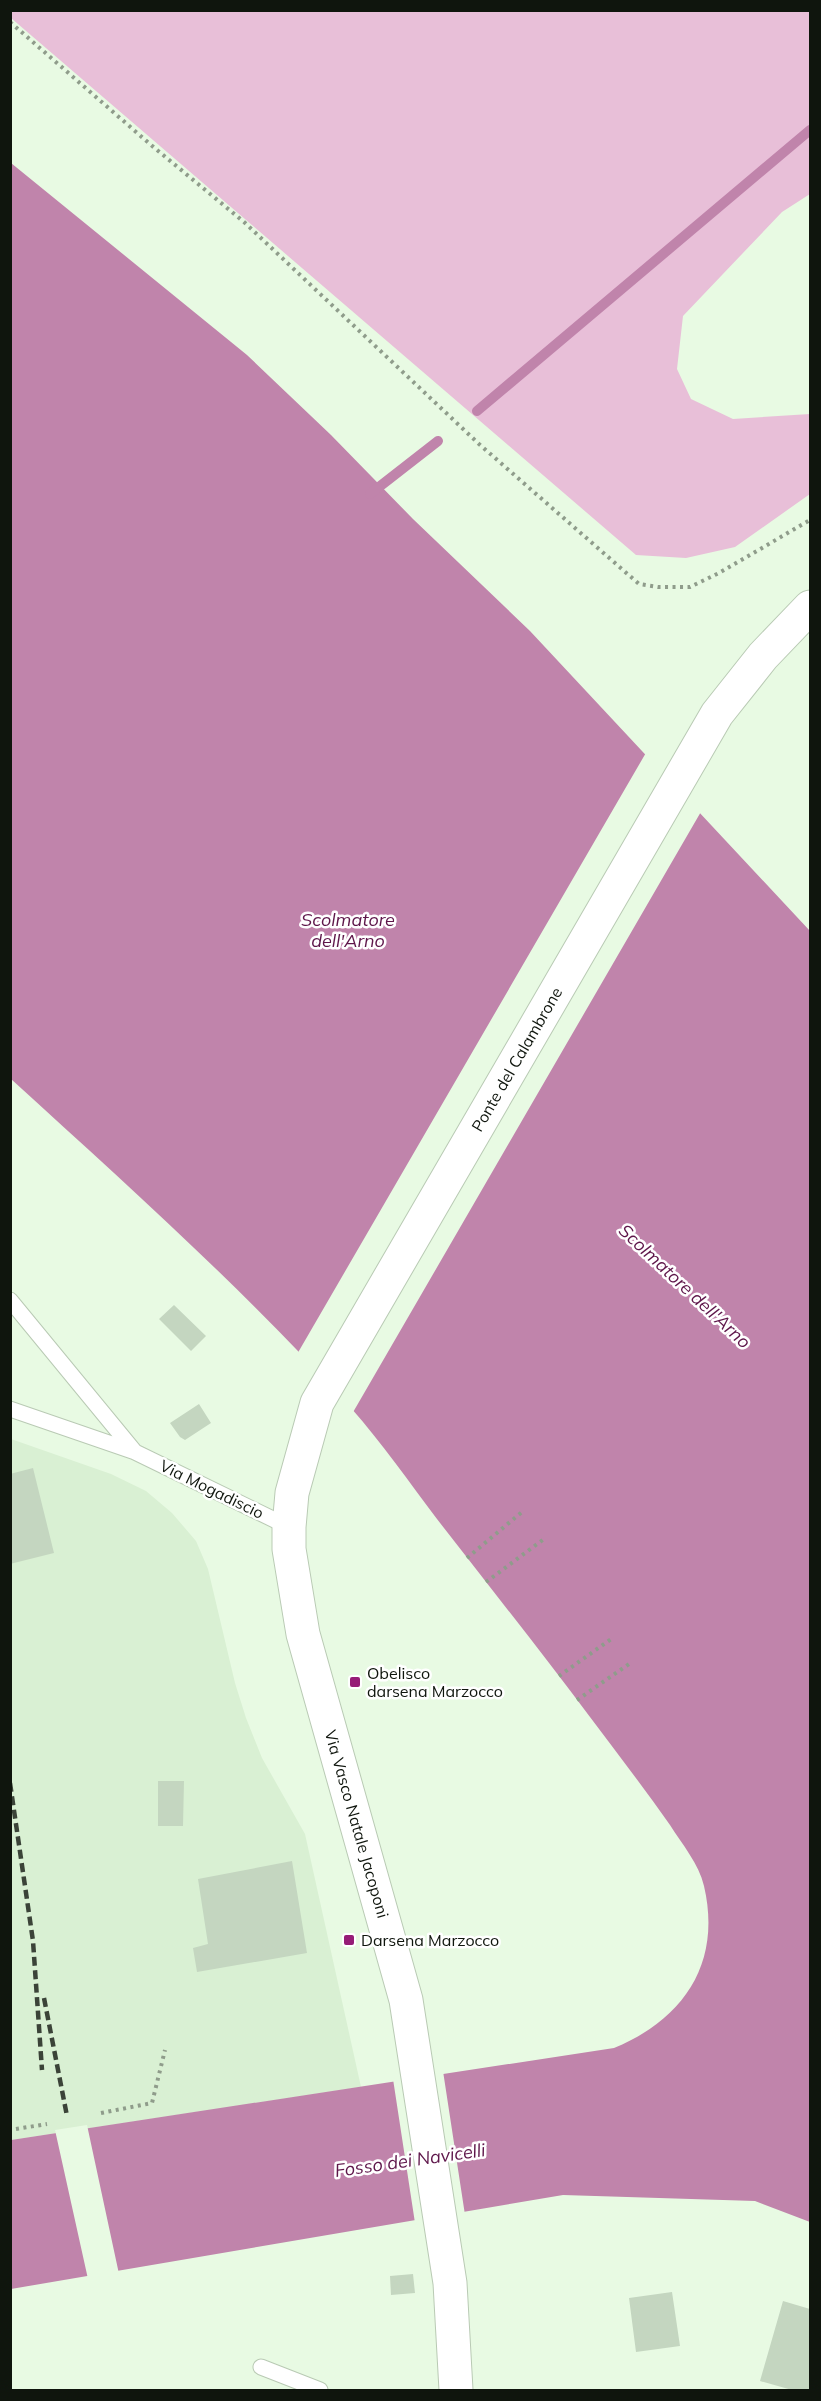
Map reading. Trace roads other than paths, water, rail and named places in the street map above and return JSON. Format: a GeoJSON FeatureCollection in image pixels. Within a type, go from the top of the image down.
{"type":"FeatureCollection","features":[{"type":"Feature","properties":{"kind":"main road","name":"Ponte del Calambrone"},"geometry":{"type":"LineString","coordinates":[[317,1403],[717,714],[763,656],[810,607]]}},
{"type":"Feature","properties":{"kind":"main road","name":"Via Vasco Natale Jacoponi"},"geometry":{"type":"LineString","coordinates":[[317,1403],[294,1484],[289,1549],[303,1634],[406,2000],[450,2283],[456,2391]]}},
{"type":"Feature","properties":{"kind":"main road"},"geometry":{"type":"LineString","coordinates":[[454,2334],[477,2391]]}},
{"type":"Feature","properties":{"kind":"lane"},"geometry":{"type":"LineString","coordinates":[[10,1300],[135,1452]]}},
{"type":"Feature","properties":{"kind":"lane","name":"Via Mogadiscio"},"geometry":{"type":"LineString","coordinates":[[10,1410],[135,1452],[289,1527]]}},
{"type":"Feature","properties":{"kind":"lane"},"geometry":{"type":"LineString","coordinates":[[261,2367],[320,2391]]}},
{"type":"Feature","properties":{"kind":"water","name":"Scolmatore dell'Arno"},"geometry":{"type":"Polygon","coordinates":[[[11,163],[247,355],[331,435],[413,519],[530,631],[810,931],[810,2222],[755,2201],[563,2195],[11,2289],[11,2140],[614,2048],[639,2036],[660,2021],[678,2004],[692,1985],[702,1963],[707,1940],[708,1914],[702,1878],[690,1854],[670,1825],[571,1692],[362,1421],[228,1280],[11,1079],[11,163]]]}},
{"type":"Feature","properties":{"kind":"waterway"},"geometry":{"type":"LineString","coordinates":[[477,411],[810,130]]}},
{"type":"Feature","properties":{"kind":"waterway"},"geometry":{"type":"LineString","coordinates":[[370,494],[438,441]]}},
{"type":"Feature","properties":{"kind":"railway"},"geometry":{"type":"LineString","coordinates":[[10,1783],[33,1941],[42,2070]]}},
{"type":"Feature","properties":{"kind":"railway"},"geometry":{"type":"LineString","coordinates":[[44,1998],[67,2116]]}},
{"type":"Feature","properties":{"kind":"place","name":"Obelisco darsena Marzocco"},"geometry":{"type":"Point","coordinates":[355,1682]}},
{"type":"Feature","properties":{"kind":"place","name":"Darsena Marzocco"},"geometry":{"type":"Point","coordinates":[349,1940]}},
{"type":"Feature","properties":{"kind":"water label","name":"Fosso dei Navicelli"},"geometry":{"type":"Point","coordinates":[410,2160]}}]}
